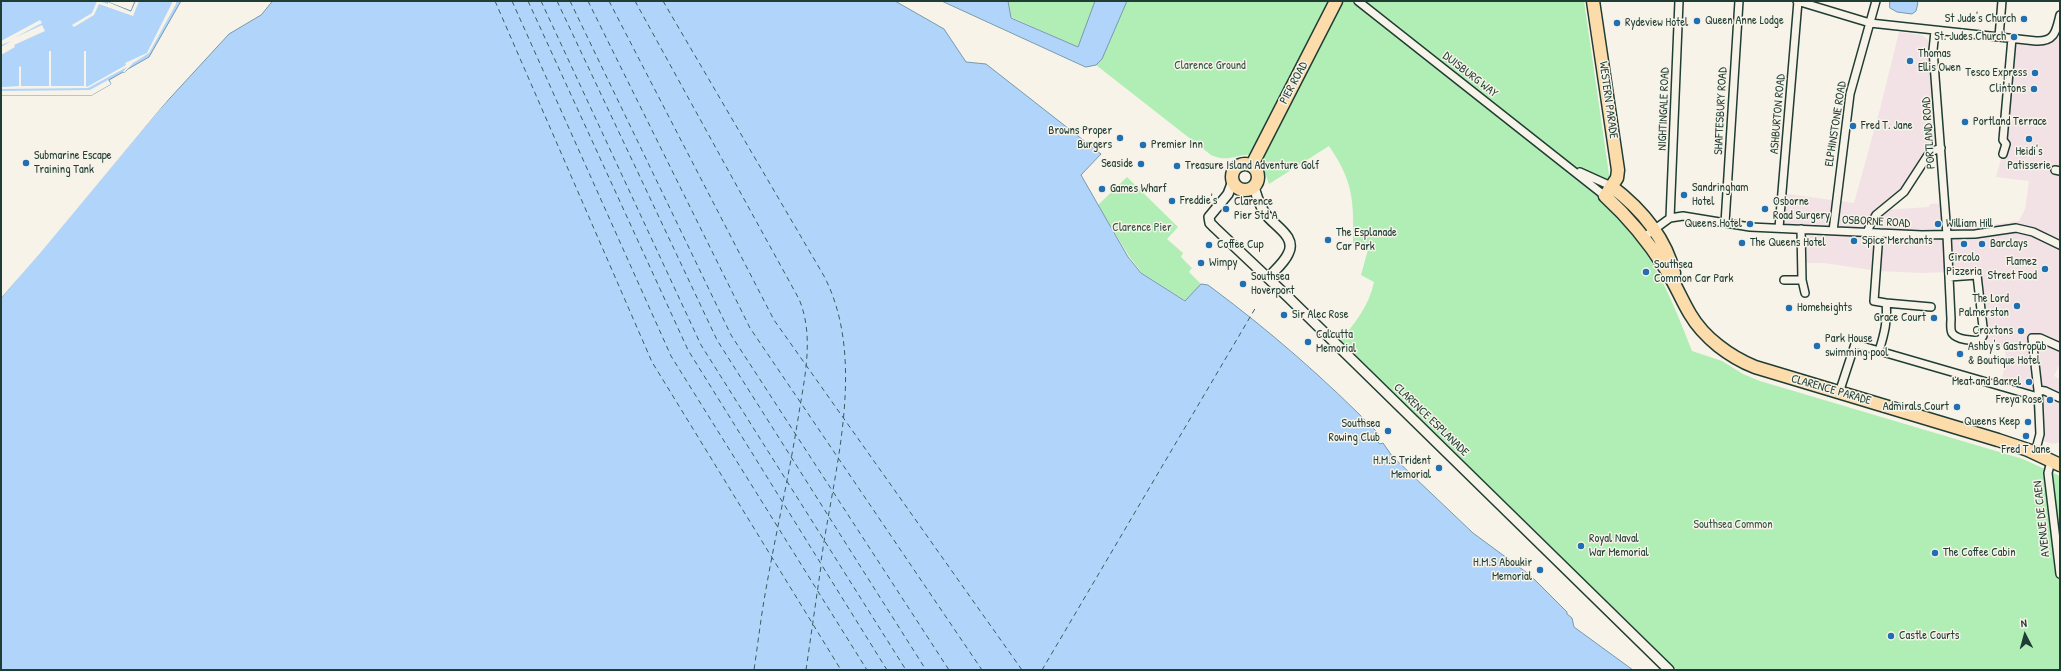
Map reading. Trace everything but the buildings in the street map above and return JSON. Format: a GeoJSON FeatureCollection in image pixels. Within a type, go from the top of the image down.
{"type":"FeatureCollection","features":[{"type":"Feature","properties":{"kind":"main road","name":"PIER ROAD"},"geometry":{"type":"LineString","coordinates":[[1252,165],[1336,1]]}},
{"type":"Feature","properties":{"kind":"main road","name":"WESTERN PARADE"},"geometry":{"type":"LineString","coordinates":[[1593,1],[1618,170],[1617,178],[1608,191]]}},
{"type":"Feature","properties":{"kind":"main road"},"geometry":{"type":"LineString","coordinates":[[1244,164],[1252,165],[1258,175],[1254,186],[1251,188],[1242,190],[1233,182],[1232,173],[1236,167],[1244,164]]}},
{"type":"Feature","properties":{"kind":"main road","name":"CLARENCE PARADE"},"geometry":{"type":"LineString","coordinates":[[1608,191],[1642,212],[1654,229],[1673,269],[1677,288]]}},
{"type":"Feature","properties":{"kind":"main road","name":"CLARENCE PARADE"},"geometry":{"type":"LineString","coordinates":[[1608,191],[1644,237],[1677,288],[1697,324],[1719,346],[1732,356],[1747,364],[1774,374],[1998,440],[2056,463]]}},
{"type":"Feature","properties":{"kind":"street","name":"DUISBURG WAY"},"geometry":{"type":"LineString","coordinates":[[1358,1],[1569,166],[1608,191]]}},
{"type":"Feature","properties":{"kind":"street","name":"NIGHTINGALE ROAD"},"geometry":{"type":"LineString","coordinates":[[1670,218],[1679,1]]}},
{"type":"Feature","properties":{"kind":"street","name":"SHAFTESBURY ROAD"},"geometry":{"type":"LineString","coordinates":[[1725,223],[1739,1]]}},
{"type":"Feature","properties":{"kind":"street"},"geometry":{"type":"LineString","coordinates":[[1798,1],[1870,23],[2042,41],[2049,40],[2054,33],[2060,18]]}},
{"type":"Feature","properties":{"kind":"street","name":"ASHBURTON ROAD"},"geometry":{"type":"LineString","coordinates":[[1779,228],[1798,1]]}},
{"type":"Feature","properties":{"kind":"street","name":"ELPHINSTONE ROAD"},"geometry":{"type":"LineString","coordinates":[[1833,231],[1850,94],[1876,1]]}},
{"type":"Feature","properties":{"kind":"street"},"geometry":{"type":"LineString","coordinates":[[1999,37],[2002,1]]}},
{"type":"Feature","properties":{"kind":"street","name":"PORTLAND ROAD"},"geometry":{"type":"LineString","coordinates":[[1935,30],[1933,50],[1947,235],[1949,277],[1952,332],[1962,338],[1980,340],[1983,331],[1977,275],[1949,277]]}},
{"type":"Feature","properties":{"kind":"street"},"geometry":{"type":"LineString","coordinates":[[2003,154],[2006,144],[2003,140],[2012,38]]}},
{"type":"Feature","properties":{"kind":"street"},"geometry":{"type":"LineString","coordinates":[[1867,233],[1876,215],[1904,192],[1930,152],[1940,148]]}},
{"type":"Feature","properties":{"kind":"street","name":"DUISBURG WAY"},"geometry":{"type":"LineString","coordinates":[[1569,166],[1608,191]]}},
{"type":"Feature","properties":{"kind":"street","name":"CLARENCE ESPLANADE"},"geometry":{"type":"LineString","coordinates":[[1233,182],[1228,194],[1209,217],[1210,223],[1669,670]]}},
{"type":"Feature","properties":{"kind":"street"},"geometry":{"type":"LineString","coordinates":[[1254,186],[1258,201],[1265,213],[1290,241],[1288,255],[1268,278]]}},
{"type":"Feature","properties":{"kind":"street","name":"OSBORNE ROAD"},"geometry":{"type":"LineString","coordinates":[[1670,218],[1683,216],[1725,223],[1779,228],[1867,233],[1947,235],[1975,234],[2017,229],[2033,232],[2060,246]]}},
{"type":"Feature","properties":{"kind":"street"},"geometry":{"type":"LineString","coordinates":[[1644,237],[1670,218]]}},
{"type":"Feature","properties":{"kind":"street"},"geometry":{"type":"LineString","coordinates":[[1801,229],[1802,280],[1805,293]]}},
{"type":"Feature","properties":{"kind":"street"},"geometry":{"type":"LineString","coordinates":[[1879,233],[1874,301],[1932,307]]}},
{"type":"Feature","properties":{"kind":"street"},"geometry":{"type":"LineString","coordinates":[[1784,280],[1802,280]]}},
{"type":"Feature","properties":{"kind":"street"},"geometry":{"type":"LineString","coordinates":[[1879,351],[1886,328],[1886,303]]}},
{"type":"Feature","properties":{"kind":"street"},"geometry":{"type":"LineString","coordinates":[[2034,454],[2040,436],[2038,393],[2032,338],[2040,338],[2060,347]]}},
{"type":"Feature","properties":{"kind":"street"},"geometry":{"type":"LineString","coordinates":[[1839,393],[1854,344],[2038,393],[2045,391],[2060,398]]}},
{"type":"Feature","properties":{"kind":"street","name":"AVENUE DE CAEN"},"geometry":{"type":"LineString","coordinates":[[2056,463],[2048,473],[2060,574]]}},
{"type":"Feature","properties":{"kind":"shaded area"},"geometry":{"type":"Polygon","coordinates":[[[2060,6],[2060,363],[2054,376],[2060,379],[2060,442],[2053,444],[2035,439],[2033,404],[2029,397],[1999,388],[2006,362],[2005,348],[1986,344],[1979,278],[1947,274],[1947,272],[1921,273],[1878,271],[1824,263],[1800,263],[1798,233],[1776,232],[1780,193],[1854,203],[1880,109],[1899,32],[1922,35],[1928,40],[1935,146],[1929,149],[1906,186],[1883,210],[1929,207],[1930,204],[1948,203],[1949,225],[1956,230],[2019,221],[2025,209],[2029,181],[1996,177],[2006,140],[2016,42],[2050,37],[2060,6]]]}},
{"type":"Feature","properties":{"kind":"green space"},"geometry":{"type":"Polygon","coordinates":[[[1008,1],[1095,1],[1078,47],[1011,17],[1008,1]]]}},
{"type":"Feature","properties":{"kind":"green space","name":"Southsea Common"},"geometry":{"type":"Polygon","coordinates":[[[1127,1],[1584,1],[1615,216],[1629,230],[1641,246],[1661,279],[1692,351],[1722,361],[1743,374],[1760,381],[2023,459],[2060,476],[2060,670],[1677,670],[1340,341],[1356,321],[1365,306],[1372,291],[1374,282],[1361,275],[1369,246],[1353,243],[1353,215],[1350,192],[1343,170],[1329,146],[1269,184],[1263,168],[1257,159],[1251,155],[1221,158],[1211,155],[1096,65],[1102,59],[1127,1]]]}},
{"type":"Feature","properties":{"kind":"green space","name":"Clarence Pier"},"geometry":{"type":"Polygon","coordinates":[[[1127,177],[1178,227],[1167,239],[1183,253],[1181,257],[1192,268],[1189,272],[1201,284],[1186,301],[1142,273],[1129,256],[1098,205],[1127,177]]]}},
{"type":"Feature","properties":{"kind":"water"},"geometry":{"type":"Polygon","coordinates":[[[1,1],[105,1],[131,11],[135,1],[181,1],[149,57],[128,69],[124,73],[123,72],[109,80],[111,84],[92,95],[1,95],[1,1]]]}},
{"type":"Feature","properties":{"kind":"water"},"geometry":{"type":"Polygon","coordinates":[[[273,1],[895,1],[944,29],[966,62],[986,64],[1101,154],[1081,175],[1128,257],[1141,273],[1185,301],[1201,284],[1208,285],[1253,320],[1317,374],[1358,413],[1378,433],[1375,439],[1380,444],[1383,443],[1392,456],[1473,533],[1530,575],[1567,612],[1567,614],[1572,618],[1574,627],[1633,670],[1,670],[1,298],[159,110],[229,34],[261,15],[273,1]]]}},
{"type":"Feature","properties":{"kind":"water"},"geometry":{"type":"Polygon","coordinates":[[[942,1],[1008,1],[1011,18],[1078,47],[1095,1],[1127,1],[1102,59],[1096,65],[1086,67],[942,1]]]}},
{"type":"Feature","properties":{"kind":"water"},"geometry":{"type":"Polygon","coordinates":[[[1890,1],[1916,1],[1918,3],[1916,11],[1912,14],[1897,12],[1890,8],[1890,1]]]}},
{"type":"Feature","properties":{"kind":"pier"},"geometry":{"type":"Polygon","coordinates":[[[97,1],[108,4],[108,2],[131,12],[136,1],[139,1],[133,16],[99,4],[94,15],[74,27],[72,25],[92,13],[97,1]]]}},
{"type":"Feature","properties":{"kind":"pier"},"geometry":{"type":"Polygon","coordinates":[[[173,1],[176,1],[176,4],[149,53],[133,63],[124,73],[123,72],[127,67],[88,88],[1,89],[1,87],[19,86],[19,67],[21,66],[21,86],[49,86],[49,51],[51,51],[51,86],[84,86],[84,51],[86,51],[87,87],[126,65],[125,63],[147,53],[173,1]]]}},
{"type":"Feature","properties":{"kind":"pier"},"geometry":{"type":"Polygon","coordinates":[[[40,20],[42,23],[14,38],[42,25],[45,31],[14,45],[15,47],[1,55],[1,47],[11,41],[1,45],[1,41],[40,20]]]}},
{"type":"Feature","properties":{"kind":"pier"},"geometry":{"type":"Polygon","coordinates":[[[190,73],[1,298],[1,296],[157,109],[190,73]]]}},
{"type":"Feature","properties":{"kind":"pier"},"geometry":{"type":"Polygon","coordinates":[[[108,80],[111,84],[92,95],[1,95],[1,91],[90,90],[108,80]]]}},
{"type":"Feature","properties":{"kind":"ferry route"},"geometry":{"type":"LineString","coordinates":[[495,1],[652,362],[841,670]]}},
{"type":"Feature","properties":{"kind":"ferry route"},"geometry":{"type":"LineString","coordinates":[[512,1],[671,356],[867,670]]}},
{"type":"Feature","properties":{"kind":"ferry route"},"geometry":{"type":"LineString","coordinates":[[528,1],[688,350],[887,670]]}},
{"type":"Feature","properties":{"kind":"ferry route"},"geometry":{"type":"LineString","coordinates":[[541,1],[701,345],[906,670]]}},
{"type":"Feature","properties":{"kind":"ferry route"},"geometry":{"type":"LineString","coordinates":[[557,1],[717,340],[926,670]]}},
{"type":"Feature","properties":{"kind":"ferry route"},"geometry":{"type":"LineString","coordinates":[[570,1],[731,335],[949,670]]}},
{"type":"Feature","properties":{"kind":"ferry route"},"geometry":{"type":"LineString","coordinates":[[588,1],[750,328],[982,670]]}},
{"type":"Feature","properties":{"kind":"ferry route"},"geometry":{"type":"LineString","coordinates":[[609,1],[774,320],[1022,670]]}},
{"type":"Feature","properties":{"kind":"ferry route"},"geometry":{"type":"LineString","coordinates":[[635,1],[799,299],[804,313],[807,359],[803,389],[791,462],[764,599],[754,670]]}},
{"type":"Feature","properties":{"kind":"ferry route"},"geometry":{"type":"LineString","coordinates":[[663,1],[824,276],[837,309],[844,344],[846,380],[844,418],[821,562]]}},
{"type":"Feature","properties":{"kind":"ferry route"},"geometry":{"type":"LineString","coordinates":[[1042,670],[1256,307]]}},
{"type":"Feature","properties":{"kind":"ferry route"},"geometry":{"type":"LineString","coordinates":[[806,670],[821,566]]}},
{"type":"Feature","properties":{"kind":"place","name":"St Jude's Church"},"geometry":{"type":"Point","coordinates":[2024,19]}},
{"type":"Feature","properties":{"kind":"place","name":"Queen Anne Lodge"},"geometry":{"type":"Point","coordinates":[1697,21]}},
{"type":"Feature","properties":{"kind":"place","name":"Rydeview Hotel"},"geometry":{"type":"Point","coordinates":[1617,23]}},
{"type":"Feature","properties":{"kind":"place","name":"St. Judes Church"},"geometry":{"type":"Point","coordinates":[2014,37]}},
{"type":"Feature","properties":{"kind":"place","name":"Thomas Ellis Owen"},"geometry":{"type":"Point","coordinates":[1910,61]}},
{"type":"Feature","properties":{"kind":"place","name":"Tesco Express"},"geometry":{"type":"Point","coordinates":[2035,73]}},
{"type":"Feature","properties":{"kind":"place","name":"Clintons"},"geometry":{"type":"Point","coordinates":[2034,89]}},
{"type":"Feature","properties":{"kind":"place","name":"Portland Terrace"},"geometry":{"type":"Point","coordinates":[1965,122]}},
{"type":"Feature","properties":{"kind":"place","name":"Fred T. Jane"},"geometry":{"type":"Point","coordinates":[1853,126]}},
{"type":"Feature","properties":{"kind":"place","name":"Browns Proper Burgers"},"geometry":{"type":"Point","coordinates":[1120,138]}},
{"type":"Feature","properties":{"kind":"place","name":"Heidi's Patisserie"},"geometry":{"type":"Point","coordinates":[2029,139]}},
{"type":"Feature","properties":{"kind":"place","name":"Premier Inn"},"geometry":{"type":"Point","coordinates":[1143,145]}},
{"type":"Feature","properties":{"kind":"place","name":"Submarine Escape Training Tank"},"geometry":{"type":"Point","coordinates":[26,163]}},
{"type":"Feature","properties":{"kind":"place","name":"Seaside"},"geometry":{"type":"Point","coordinates":[1141,164]}},
{"type":"Feature","properties":{"kind":"place","name":"Treasure Island Adventure Golf"},"geometry":{"type":"Point","coordinates":[1177,166]}},
{"type":"Feature","properties":{"kind":"place","name":"Games Wharf"},"geometry":{"type":"Point","coordinates":[1102,189]}},
{"type":"Feature","properties":{"kind":"place","name":"Sandringham Hotel"},"geometry":{"type":"Point","coordinates":[1684,195]}},
{"type":"Feature","properties":{"kind":"place","name":"Freddie's"},"geometry":{"type":"Point","coordinates":[1172,201]}},
{"type":"Feature","properties":{"kind":"place","name":"Clarence Pier Std A"},"geometry":{"type":"Point","coordinates":[1226,209]}},
{"type":"Feature","properties":{"kind":"place","name":"Osborne Road Surgery"},"geometry":{"type":"Point","coordinates":[1765,209]}},
{"type":"Feature","properties":{"kind":"place","name":"Queens Hotel"},"geometry":{"type":"Point","coordinates":[1750,224]}},
{"type":"Feature","properties":{"kind":"place","name":"William Hill"},"geometry":{"type":"Point","coordinates":[1938,224]}},
{"type":"Feature","properties":{"kind":"place","name":"The Esplanade Car Park"},"geometry":{"type":"Point","coordinates":[1328,240]}},
{"type":"Feature","properties":{"kind":"place","name":"Spice Merchants"},"geometry":{"type":"Point","coordinates":[1854,241]}},
{"type":"Feature","properties":{"kind":"place","name":"The Queens Hotel"},"geometry":{"type":"Point","coordinates":[1742,243]}},
{"type":"Feature","properties":{"kind":"place","name":"Circolo Pizzeria"},"geometry":{"type":"Point","coordinates":[1964,244]}},
{"type":"Feature","properties":{"kind":"place","name":"Barclays"},"geometry":{"type":"Point","coordinates":[1982,244]}},
{"type":"Feature","properties":{"kind":"place","name":"Coffee Cup"},"geometry":{"type":"Point","coordinates":[1209,245]}},
{"type":"Feature","properties":{"kind":"place","name":"Wimpy"},"geometry":{"type":"Point","coordinates":[1201,263]}},
{"type":"Feature","properties":{"kind":"place","name":"Flamez Street Food"},"geometry":{"type":"Point","coordinates":[2045,269]}},
{"type":"Feature","properties":{"kind":"place","name":"Southsea Common Car Park"},"geometry":{"type":"Point","coordinates":[1646,272]}},
{"type":"Feature","properties":{"kind":"place","name":"Southsea Hoverport"},"geometry":{"type":"Point","coordinates":[1243,284]}},
{"type":"Feature","properties":{"kind":"place","name":"The Lord Palmerston"},"geometry":{"type":"Point","coordinates":[2017,306]}},
{"type":"Feature","properties":{"kind":"place","name":"Homeheights"},"geometry":{"type":"Point","coordinates":[1789,308]}},
{"type":"Feature","properties":{"kind":"place","name":"Sir Alec Rose"},"geometry":{"type":"Point","coordinates":[1284,315]}},
{"type":"Feature","properties":{"kind":"place","name":"Grace Court"},"geometry":{"type":"Point","coordinates":[1934,318]}},
{"type":"Feature","properties":{"kind":"place","name":"Croxtons"},"geometry":{"type":"Point","coordinates":[2021,331]}},
{"type":"Feature","properties":{"kind":"place","name":"Calcutta Memorial"},"geometry":{"type":"Point","coordinates":[1308,342]}},
{"type":"Feature","properties":{"kind":"place","name":"Park House swimming pool"},"geometry":{"type":"Point","coordinates":[1817,346]}},
{"type":"Feature","properties":{"kind":"place","name":"Ashby's Gastropub & Boutique Hotel"},"geometry":{"type":"Point","coordinates":[1960,354]}},
{"type":"Feature","properties":{"kind":"place","name":"Meat and Barrel"},"geometry":{"type":"Point","coordinates":[2029,382]}},
{"type":"Feature","properties":{"kind":"place","name":"Freya Rose"},"geometry":{"type":"Point","coordinates":[2050,400]}},
{"type":"Feature","properties":{"kind":"place","name":"Admirals Court"},"geometry":{"type":"Point","coordinates":[1957,407]}},
{"type":"Feature","properties":{"kind":"place","name":"Queens Keep"},"geometry":{"type":"Point","coordinates":[2028,422]}},
{"type":"Feature","properties":{"kind":"place","name":"Southsea Rowing Club"},"geometry":{"type":"Point","coordinates":[1388,431]}},
{"type":"Feature","properties":{"kind":"place","name":"Fred T Jane"},"geometry":{"type":"Point","coordinates":[2026,436]}},
{"type":"Feature","properties":{"kind":"place","name":"H.M.S Trident Memorial"},"geometry":{"type":"Point","coordinates":[1439,468]}},
{"type":"Feature","properties":{"kind":"place","name":"Royal Naval War Memorial"},"geometry":{"type":"Point","coordinates":[1581,546]}},
{"type":"Feature","properties":{"kind":"place","name":"The Coffee Cabin"},"geometry":{"type":"Point","coordinates":[1935,553]}},
{"type":"Feature","properties":{"kind":"place","name":"H.M.S Aboukir Memorial"},"geometry":{"type":"Point","coordinates":[1540,570]}},
{"type":"Feature","properties":{"kind":"place","name":"Castle Courts"},"geometry":{"type":"Point","coordinates":[1891,636]}},
{"type":"Feature","properties":{"kind":"park label","name":"Clarence Ground"},"geometry":{"type":"Point","coordinates":[1210,66]}}]}
